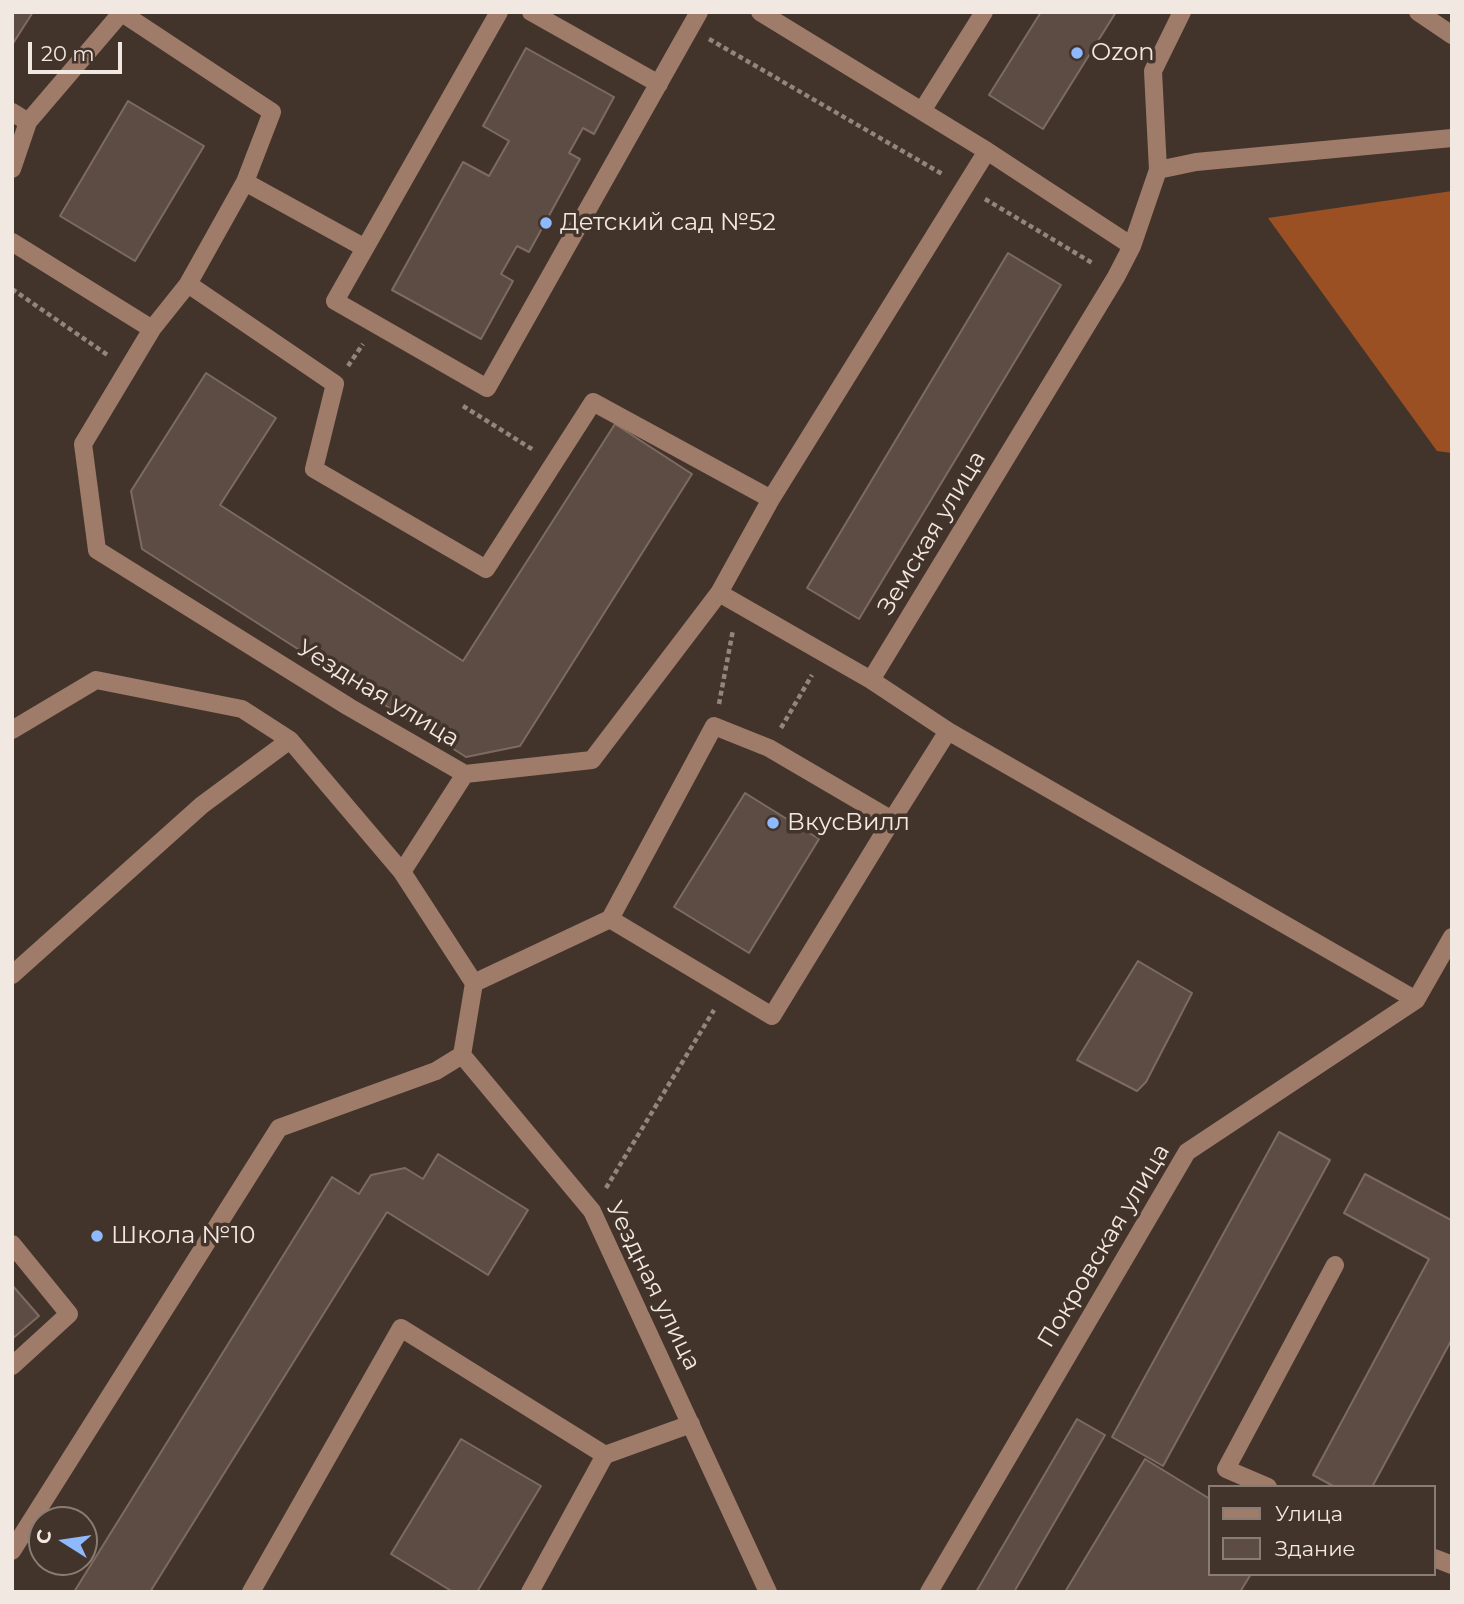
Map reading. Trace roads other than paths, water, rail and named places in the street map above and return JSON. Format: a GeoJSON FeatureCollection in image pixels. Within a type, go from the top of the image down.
{"type":"FeatureCollection","features":[{"type":"Feature","properties":{"kind":"street"},"geometry":{"type":"LineString","coordinates":[[499,12],[335,301],[487,388],[699,12]]}},
{"type":"Feature","properties":{"kind":"street"},"geometry":{"type":"LineString","coordinates":[[531,12],[659,84]]}},
{"type":"Feature","properties":{"kind":"street"},"geometry":{"type":"LineString","coordinates":[[760,12],[987,151],[1132,246]]}},
{"type":"Feature","properties":{"kind":"street"},"geometry":{"type":"LineString","coordinates":[[922,111],[984,12]]}},
{"type":"Feature","properties":{"kind":"street"},"geometry":{"type":"LineString","coordinates":[[1182,12],[1153,71],[1158,170],[1196,162],[1452,138]]}},
{"type":"Feature","properties":{"kind":"street"},"geometry":{"type":"LineString","coordinates":[[1418,12],[1452,35]]}},
{"type":"Feature","properties":{"kind":"street"},"geometry":{"type":"LineString","coordinates":[[12,169],[27,122],[122,13]]}},
{"type":"Feature","properties":{"kind":"street","name":"Уездная улица"},"geometry":{"type":"LineString","coordinates":[[122,13],[272,112],[245,182],[188,284],[152,328],[83,444],[97,550],[337,699],[465,774],[402,872]]}},
{"type":"Feature","properties":{"kind":"street"},"geometry":{"type":"LineString","coordinates":[[12,111],[27,122]]}},
{"type":"Feature","properties":{"kind":"street"},"geometry":{"type":"LineString","coordinates":[[465,774],[592,760],[719,593],[771,499],[987,151]]}},
{"type":"Feature","properties":{"kind":"street","name":"Земская улица"},"geometry":{"type":"LineString","coordinates":[[871,680],[1115,277],[1132,246],[1158,170]]}},
{"type":"Feature","properties":{"kind":"street"},"geometry":{"type":"LineString","coordinates":[[245,182],[365,248]]}},
{"type":"Feature","properties":{"kind":"street"},"geometry":{"type":"LineString","coordinates":[[12,242],[152,328]]}},
{"type":"Feature","properties":{"kind":"street"},"geometry":{"type":"LineString","coordinates":[[188,284],[335,384],[314,469],[486,569],[593,402],[771,499]]}},
{"type":"Feature","properties":{"kind":"street"},"geometry":{"type":"LineString","coordinates":[[719,593],[871,680],[948,732],[1416,1000]]}},
{"type":"Feature","properties":{"kind":"street"},"geometry":{"type":"LineString","coordinates":[[12,730],[96,680],[242,709],[290,740],[402,872],[474,983],[462,1055],[436,1072],[279,1128],[12,1551]]}},
{"type":"Feature","properties":{"kind":"street"},"geometry":{"type":"LineString","coordinates":[[474,983],[610,919],[714,726],[769,748],[892,820]]}},
{"type":"Feature","properties":{"kind":"street"},"geometry":{"type":"LineString","coordinates":[[610,919],[772,1016],[948,732]]}},
{"type":"Feature","properties":{"kind":"street"},"geometry":{"type":"LineString","coordinates":[[12,975],[202,805],[290,740]]}},
{"type":"Feature","properties":{"kind":"street","name":"Покровская улица"},"geometry":{"type":"LineString","coordinates":[[929,1592],[1187,1152],[1416,1000],[1452,937]]}},
{"type":"Feature","properties":{"kind":"street","name":"Уездная улица"},"geometry":{"type":"LineString","coordinates":[[462,1055],[592,1211],[768,1592]]}},
{"type":"Feature","properties":{"kind":"street"},"geometry":{"type":"LineString","coordinates":[[12,1244],[69,1314],[12,1366]]}},
{"type":"Feature","properties":{"kind":"street"},"geometry":{"type":"LineString","coordinates":[[1263,1485],[1226,1469],[1335,1265]]}},
{"type":"Feature","properties":{"kind":"street"},"geometry":{"type":"LineString","coordinates":[[251,1592],[401,1328],[605,1455]]}},
{"type":"Feature","properties":{"kind":"street"},"geometry":{"type":"LineString","coordinates":[[530,1592],[605,1455],[691,1424]]}},
{"type":"Feature","properties":{"kind":"place","name":"Ozon"},"geometry":{"type":"Point","coordinates":[1077,53]}},
{"type":"Feature","properties":{"kind":"place","name":"Детский сад №52"},"geometry":{"type":"Point","coordinates":[546,223]}},
{"type":"Feature","properties":{"kind":"place","name":"ВкусВилл"},"geometry":{"type":"Point","coordinates":[773,823]}},
{"type":"Feature","properties":{"kind":"place","name":"Школа №10"},"geometry":{"type":"Point","coordinates":[97,1236]}}]}
